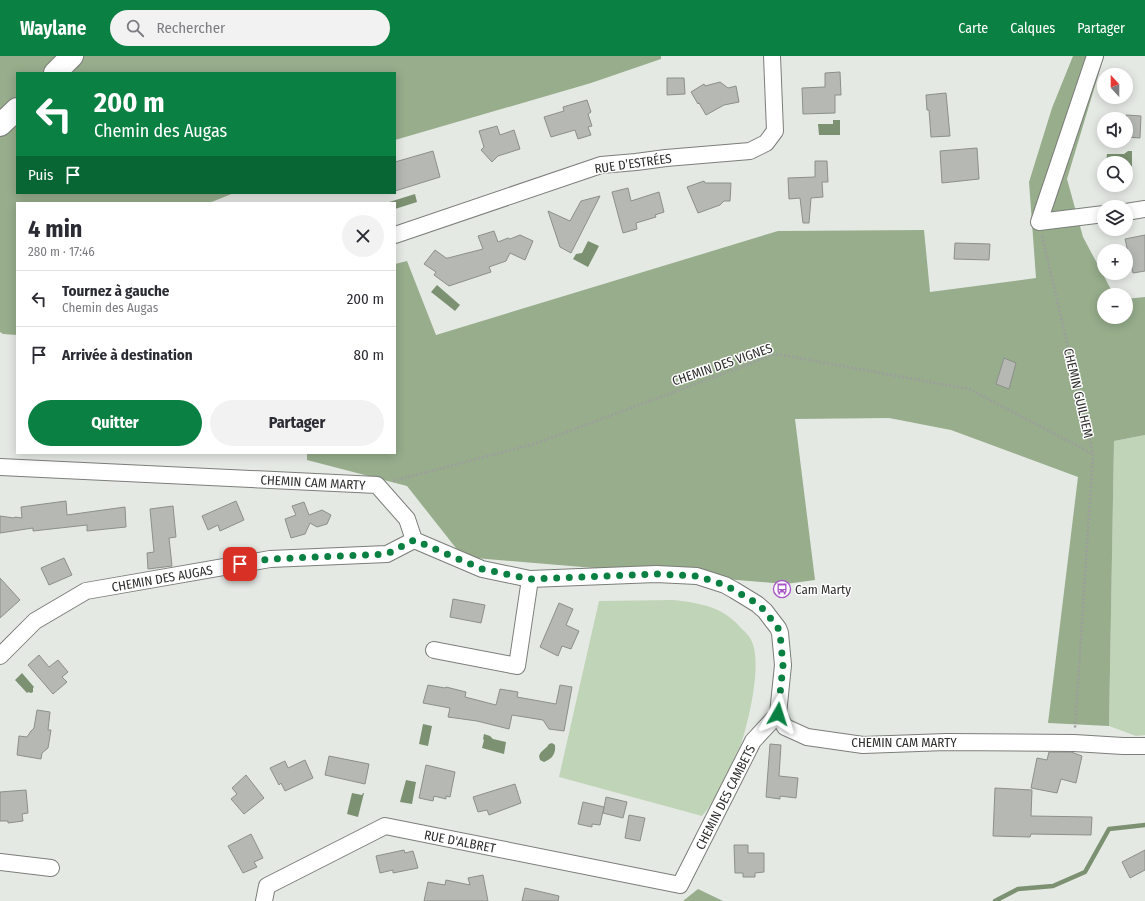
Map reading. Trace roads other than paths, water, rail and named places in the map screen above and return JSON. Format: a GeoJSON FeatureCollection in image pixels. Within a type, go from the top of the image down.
{"type":"FeatureCollection","features":[{"type":"Feature","properties":{"kind":"main road"},"geometry":{"type":"LineString","coordinates":[[56,72],[72,56]]}},
{"type":"Feature","properties":{"kind":"main road"},"geometry":{"type":"LineString","coordinates":[[0,125],[16,110]]}},
{"type":"Feature","properties":{"kind":"street","name":"RUE D’ESTRÉES"},"geometry":{"type":"LineString","coordinates":[[396,235],[601,165],[666,158],[750,152],[766,143],[775,131],[772,56]]}},
{"type":"Feature","properties":{"kind":"street"},"geometry":{"type":"LineString","coordinates":[[1095,56],[1038,222],[1097,215]]}},
{"type":"Feature","properties":{"kind":"street"},"geometry":{"type":"LineString","coordinates":[[1133,211],[1145,209]]}},
{"type":"Feature","properties":{"kind":"street","name":"CHEMIN CAM MARTY"},"geometry":{"type":"LineString","coordinates":[[0,467],[377,485],[407,519],[414,540]]}},
{"type":"Feature","properties":{"kind":"street"},"geometry":{"type":"LineString","coordinates":[[414,540],[482,569],[530,579],[656,574],[697,576],[725,585],[758,604],[778,628],[780,633],[783,665],[778,714]]}},
{"type":"Feature","properties":{"kind":"street","name":"CHEMIN DES AUGAS"},"geometry":{"type":"LineString","coordinates":[[0,656],[35,621],[86,591],[270,559],[387,554],[414,540]]}},
{"type":"Feature","properties":{"kind":"street"},"geometry":{"type":"LineString","coordinates":[[434,650],[517,666],[530,579]]}},
{"type":"Feature","properties":{"kind":"street","name":"CHEMIN CAM MARTY"},"geometry":{"type":"LineString","coordinates":[[778,714],[785,727],[807,737],[863,745],[946,742],[1074,743],[1145,746]]}},
{"type":"Feature","properties":{"kind":"street","name":"CHEMIN DES CAMBETS"},"geometry":{"type":"LineString","coordinates":[[680,885],[753,741],[778,714]]}},
{"type":"Feature","properties":{"kind":"street","name":"RUE D'ALBRET"},"geometry":{"type":"LineString","coordinates":[[264,901],[268,886],[386,826],[680,885]]}},
{"type":"Feature","properties":{"kind":"street"},"geometry":{"type":"LineString","coordinates":[[0,862],[51,868]]}},
{"type":"Feature","properties":{"kind":"waterway"},"geometry":{"type":"LineString","coordinates":[[995,901],[1018,889],[1053,886],[1085,872],[1109,829],[1145,825]]}},
{"type":"Feature","properties":{"kind":"place","name":"Cam Marty"},"geometry":{"type":"Point","coordinates":[782,589]}}]}
